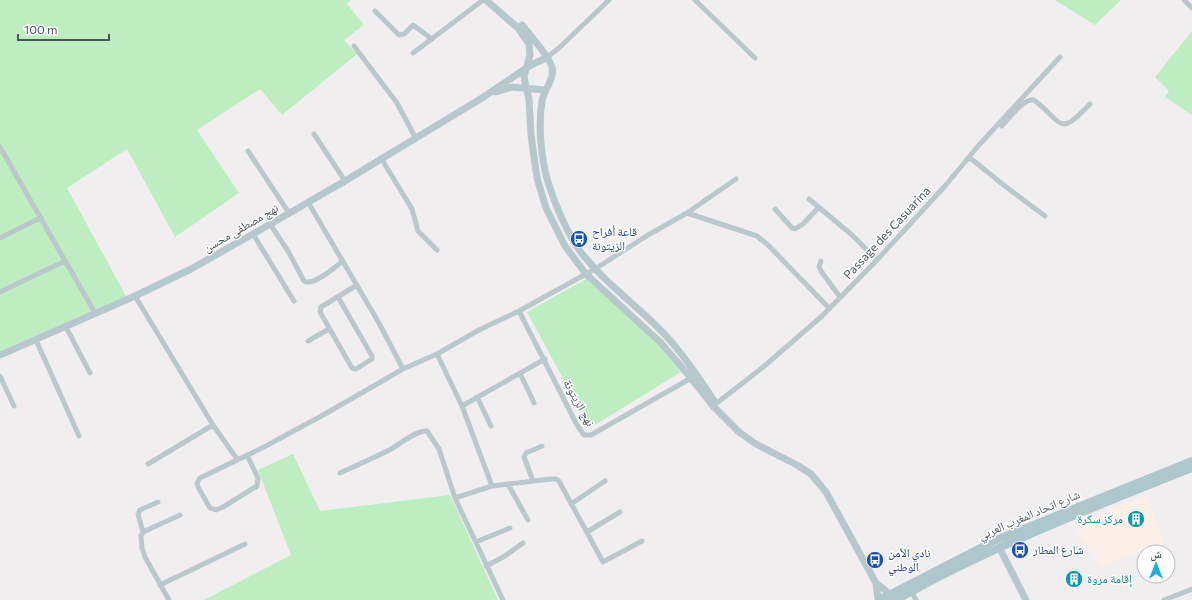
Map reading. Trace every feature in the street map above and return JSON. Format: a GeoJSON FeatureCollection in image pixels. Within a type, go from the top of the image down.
{"type":"FeatureCollection","features":[{"type":"Feature","properties":{"kind":"main road"},"geometry":{"type":"LineString","coordinates":[[485,0],[518,28],[526,39],[530,51],[528,67],[524,76],[529,99],[534,159],[546,208],[565,246],[586,274],[660,342],[694,376]]}},
{"type":"Feature","properties":{"kind":"main road"},"geometry":{"type":"LineString","coordinates":[[494,0],[522,25],[552,67],[550,82],[545,90],[541,112],[540,135],[548,184],[556,204],[579,250],[615,289],[650,319],[668,338],[720,412],[739,432],[747,439],[811,474],[826,492],[876,582],[892,598]]}},
{"type":"Feature","properties":{"kind":"main road","name":"نهج مصطفى محسن"},"geometry":{"type":"LineString","coordinates":[[0,355],[135,296],[190,269],[345,181],[415,137],[482,98],[528,67],[546,58]]}},
{"type":"Feature","properties":{"kind":"main road","name":"نهج مصطفى محسن"},"geometry":{"type":"LineString","coordinates":[[482,98],[507,88],[526,88]]}},
{"type":"Feature","properties":{"kind":"main road"},"geometry":{"type":"LineString","coordinates":[[526,88],[545,90]]}},
{"type":"Feature","properties":{"kind":"main road","name":"شارع اتحاد المغرب العربي"},"geometry":{"type":"LineString","coordinates":[[892,598],[996,540],[1192,461]]}},
{"type":"Feature","properties":{"kind":"main road","name":"شارع اتحاد المغرب العربي"},"geometry":{"type":"LineString","coordinates":[[878,600],[892,598],[911,591],[999,548],[1080,513],[1192,468]]}},
{"type":"Feature","properties":{"kind":"main road"},"geometry":{"type":"LineString","coordinates":[[999,548],[1026,600]]}},
{"type":"Feature","properties":{"kind":"main road"},"geometry":{"type":"LineString","coordinates":[[876,582],[878,600]]}},
{"type":"Feature","properties":{"kind":"street"},"geometry":{"type":"LineString","coordinates":[[413,53],[485,0]]}},
{"type":"Feature","properties":{"kind":"street"},"geometry":{"type":"LineString","coordinates":[[546,58],[559,48],[609,0]]}},
{"type":"Feature","properties":{"kind":"street"},"geometry":{"type":"LineString","coordinates":[[695,0],[755,58]]}},
{"type":"Feature","properties":{"kind":"street"},"geometry":{"type":"LineString","coordinates":[[1184,0],[1192,8]]}},
{"type":"Feature","properties":{"kind":"street"},"geometry":{"type":"LineString","coordinates":[[375,11],[399,35],[404,34],[414,25],[432,39]]}},
{"type":"Feature","properties":{"kind":"street"},"geometry":{"type":"LineString","coordinates":[[354,46],[397,103],[415,137]]}},
{"type":"Feature","properties":{"kind":"street","name":"Passage des Casuarina"},"geometry":{"type":"LineString","coordinates":[[715,405],[762,368],[840,297],[945,186],[1060,57]]}},
{"type":"Feature","properties":{"kind":"street"},"geometry":{"type":"LineString","coordinates":[[1045,216],[1001,183],[970,157],[1027,101],[1034,100],[1058,122],[1064,125],[1071,123],[1090,104]]}},
{"type":"Feature","properties":{"kind":"street"},"geometry":{"type":"LineString","coordinates":[[314,134],[345,181]]}},
{"type":"Feature","properties":{"kind":"street"},"geometry":{"type":"LineString","coordinates":[[0,147],[95,313]]}},
{"type":"Feature","properties":{"kind":"street"},"geometry":{"type":"LineString","coordinates":[[248,151],[289,213]]}},
{"type":"Feature","properties":{"kind":"street"},"geometry":{"type":"LineString","coordinates":[[0,161],[6,158]]}},
{"type":"Feature","properties":{"kind":"street"},"geometry":{"type":"LineString","coordinates":[[381,158],[412,209],[418,231],[437,250]]}},
{"type":"Feature","properties":{"kind":"street"},"geometry":{"type":"LineString","coordinates":[[247,455],[258,478],[256,486],[223,507],[216,510],[210,508],[198,487],[198,481],[200,478],[325,414],[403,369],[437,354],[479,330],[520,311],[595,269],[686,213],[736,179]]}},
{"type":"Feature","properties":{"kind":"street"},"geometry":{"type":"LineString","coordinates":[[809,199],[852,235],[876,260]]}},
{"type":"Feature","properties":{"kind":"street"},"geometry":{"type":"LineString","coordinates":[[308,202],[379,323],[403,369]]}},
{"type":"Feature","properties":{"kind":"street"},"geometry":{"type":"LineString","coordinates":[[775,209],[792,228],[795,228],[803,224],[818,208]]}},
{"type":"Feature","properties":{"kind":"street"},"geometry":{"type":"LineString","coordinates":[[686,213],[757,236],[768,245],[829,308]]}},
{"type":"Feature","properties":{"kind":"street"},"geometry":{"type":"LineString","coordinates":[[0,238],[40,218]]}},
{"type":"Feature","properties":{"kind":"street"},"geometry":{"type":"LineString","coordinates":[[270,224],[288,251],[304,281],[307,283],[317,280],[343,261]]}},
{"type":"Feature","properties":{"kind":"street"},"geometry":{"type":"LineString","coordinates":[[253,234],[294,301]]}},
{"type":"Feature","properties":{"kind":"street"},"geometry":{"type":"LineString","coordinates":[[0,292],[65,261]]}},
{"type":"Feature","properties":{"kind":"street"},"geometry":{"type":"LineString","coordinates":[[821,261],[819,267],[821,271],[840,297]]}},
{"type":"Feature","properties":{"kind":"street"},"geometry":{"type":"LineString","coordinates":[[338,297],[372,356],[372,359],[356,369],[352,368],[329,329],[320,310],[321,307],[357,285]]}},
{"type":"Feature","properties":{"kind":"street"},"geometry":{"type":"LineString","coordinates":[[135,296],[213,425],[237,459]]}},
{"type":"Feature","properties":{"kind":"street","name":"نهج الزيتونة"},"geometry":{"type":"LineString","coordinates":[[520,311],[577,425],[583,434],[587,436],[626,416],[694,376]]}},
{"type":"Feature","properties":{"kind":"street"},"geometry":{"type":"LineString","coordinates":[[66,327],[90,373]]}},
{"type":"Feature","properties":{"kind":"street"},"geometry":{"type":"LineString","coordinates":[[308,341],[329,329]]}},
{"type":"Feature","properties":{"kind":"street"},"geometry":{"type":"LineString","coordinates":[[36,340],[79,436]]}},
{"type":"Feature","properties":{"kind":"street"},"geometry":{"type":"LineString","coordinates":[[437,354],[462,406],[492,486]]}},
{"type":"Feature","properties":{"kind":"street"},"geometry":{"type":"LineString","coordinates":[[462,406],[545,359]]}},
{"type":"Feature","properties":{"kind":"street"},"geometry":{"type":"LineString","coordinates":[[520,373],[534,403]]}},
{"type":"Feature","properties":{"kind":"street"},"geometry":{"type":"LineString","coordinates":[[0,376],[14,406]]}},
{"type":"Feature","properties":{"kind":"street"},"geometry":{"type":"LineString","coordinates":[[477,397],[490,426]]}},
{"type":"Feature","properties":{"kind":"street"},"geometry":{"type":"LineString","coordinates":[[148,464],[213,425]]}},
{"type":"Feature","properties":{"kind":"street"},"geometry":{"type":"LineString","coordinates":[[340,473],[391,449],[418,433],[426,431],[439,449],[455,498],[503,600]]}},
{"type":"Feature","properties":{"kind":"street"},"geometry":{"type":"LineString","coordinates":[[533,481],[524,457],[526,453],[542,446]]}},
{"type":"Feature","properties":{"kind":"street"},"geometry":{"type":"LineString","coordinates":[[455,498],[492,486],[556,480],[559,481],[604,562],[642,541]]}},
{"type":"Feature","properties":{"kind":"street"},"geometry":{"type":"LineString","coordinates":[[571,504],[605,481]]}},
{"type":"Feature","properties":{"kind":"street"},"geometry":{"type":"LineString","coordinates":[[508,484],[528,520]]}},
{"type":"Feature","properties":{"kind":"street"},"geometry":{"type":"LineString","coordinates":[[158,502],[138,512],[138,514],[143,532],[141,536],[142,548],[168,600]]}},
{"type":"Feature","properties":{"kind":"street"},"geometry":{"type":"LineString","coordinates":[[587,532],[620,512]]}},
{"type":"Feature","properties":{"kind":"street"},"geometry":{"type":"LineString","coordinates":[[143,532],[180,515]]}},
{"type":"Feature","properties":{"kind":"street"},"geometry":{"type":"LineString","coordinates":[[476,542],[510,528]]}},
{"type":"Feature","properties":{"kind":"street"},"geometry":{"type":"LineString","coordinates":[[486,566],[505,556],[523,543]]}},
{"type":"Feature","properties":{"kind":"street"},"geometry":{"type":"LineString","coordinates":[[160,585],[245,544]]}},
{"type":"Feature","properties":{"kind":"street"},"geometry":{"type":"LineString","coordinates":[[1164,600],[1192,589]]}},
{"type":"Feature","properties":{"kind":"street"},"geometry":{"type":"LineString","coordinates":[[911,591],[916,600]]}},
{"type":"Feature","properties":{"kind":"shaded area"},"geometry":{"type":"Polygon","coordinates":[[[1147,495],[1164,544],[1136,544],[1136,556],[1134,553],[1101,568],[1073,525],[1147,495]]]}},
{"type":"Feature","properties":{"kind":"green space"},"geometry":{"type":"Polygon","coordinates":[[[0,0],[351,0],[347,4],[364,25],[344,40],[357,54],[282,115],[260,89],[197,130],[239,193],[175,237],[127,149],[67,188],[126,296],[0,351],[0,0]]]}},
{"type":"Feature","properties":{"kind":"green space"},"geometry":{"type":"Polygon","coordinates":[[[1055,0],[1121,0],[1095,25],[1055,0]]]}},
{"type":"Feature","properties":{"kind":"green space"},"geometry":{"type":"Polygon","coordinates":[[[1192,31],[1192,115],[1165,97],[1169,91],[1155,77],[1192,31]]]}},
{"type":"Feature","properties":{"kind":"green space"},"geometry":{"type":"Polygon","coordinates":[[[586,279],[649,335],[681,372],[590,428],[527,312],[586,279]]]}},
{"type":"Feature","properties":{"kind":"green space"},"geometry":{"type":"Polygon","coordinates":[[[293,454],[320,511],[450,495],[498,600],[204,600],[291,555],[258,470],[293,454]]]}},
{"type":"Feature","properties":{"kind":"place","name":"قاعة أفراح الزيتونة"},"geometry":{"type":"Point","coordinates":[579,239]}},
{"type":"Feature","properties":{"kind":"place","name":"مركز سكرة"},"geometry":{"type":"Point","coordinates":[1136,519]}},
{"type":"Feature","properties":{"kind":"place","name":"شارع المطار"},"geometry":{"type":"Point","coordinates":[1020,550]}},
{"type":"Feature","properties":{"kind":"place","name":"نادي الأمن الوطني"},"geometry":{"type":"Point","coordinates":[875,560]}},
{"type":"Feature","properties":{"kind":"place","name":"إقامة مروة"},"geometry":{"type":"Point","coordinates":[1074,579]}}]}
